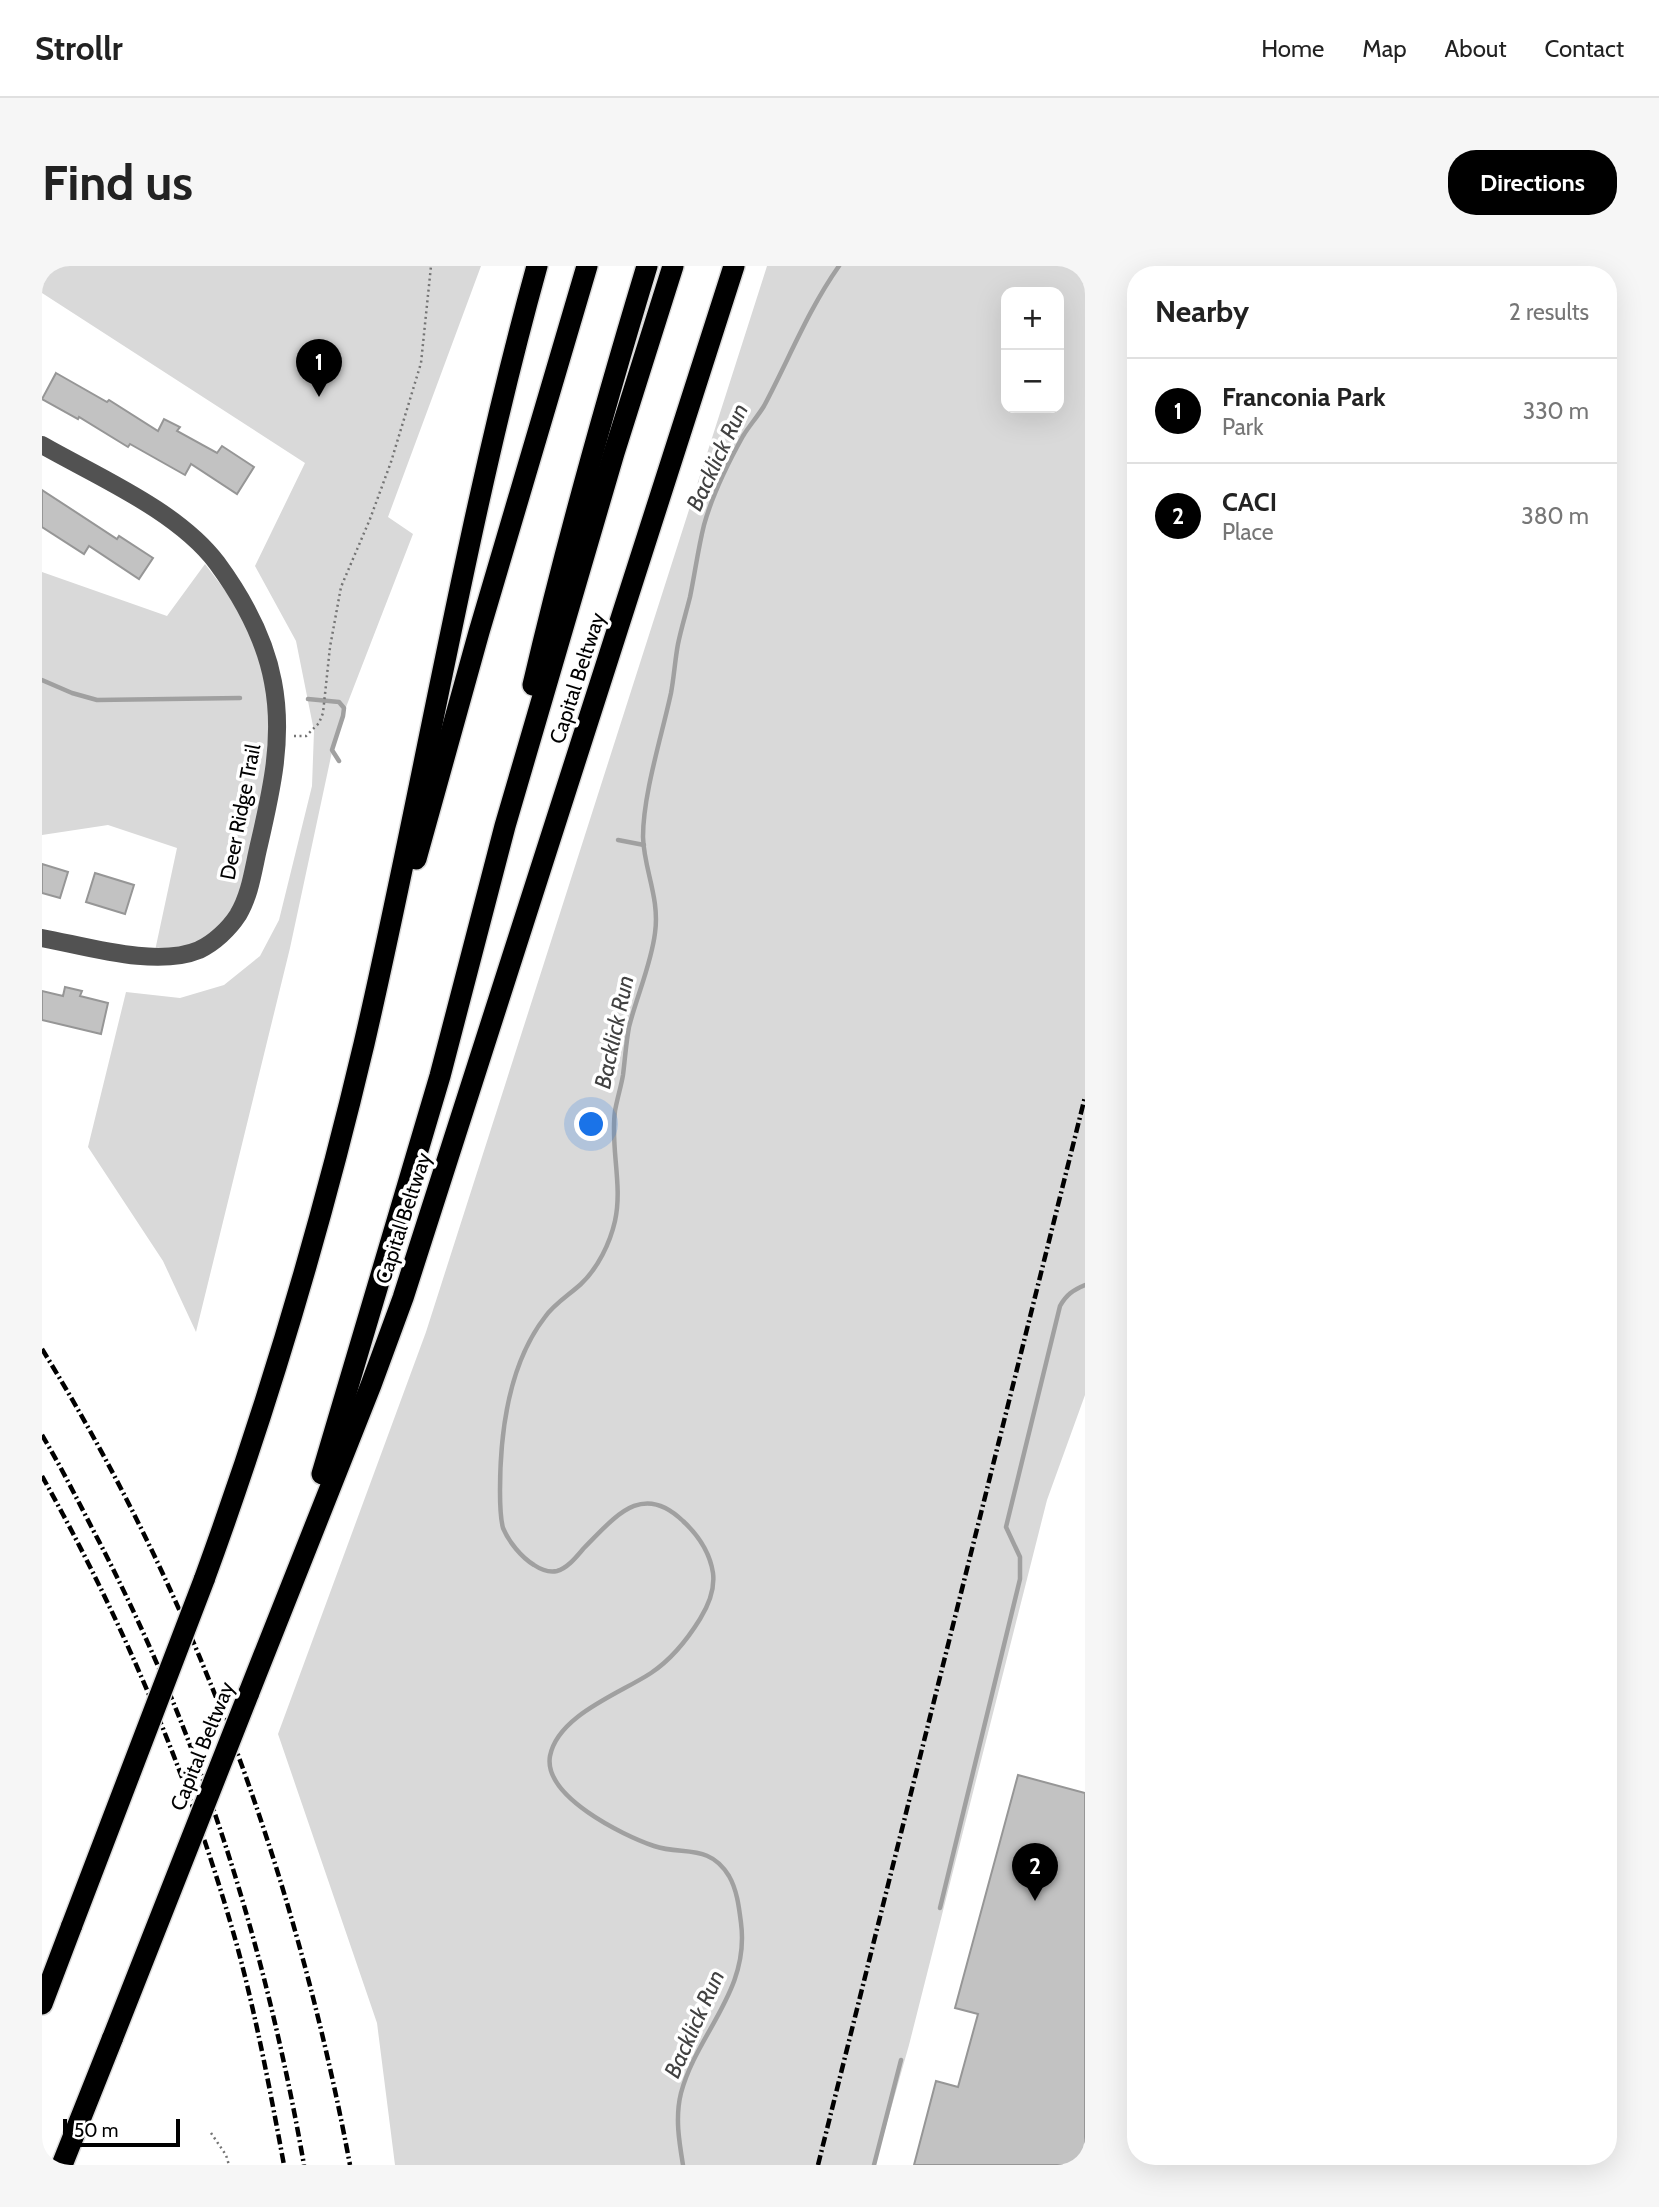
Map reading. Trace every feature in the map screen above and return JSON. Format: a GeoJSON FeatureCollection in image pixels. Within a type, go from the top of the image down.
{"type":"FeatureCollection","features":[{"type":"Feature","properties":{"kind":"highway"},"geometry":{"type":"LineString","coordinates":[[363,1045],[482,480],[508,369],[537,266]]}},
{"type":"Feature","properties":{"kind":"highway"},"geometry":{"type":"LineString","coordinates":[[42,2004],[204,1580],[282,1350],[363,1045],[587,266]]}},
{"type":"Feature","properties":{"kind":"highway"},"geometry":{"type":"LineString","coordinates":[[549,391],[595,266]]}},
{"type":"Feature","properties":{"kind":"highway"},"geometry":{"type":"LineString","coordinates":[[440,1076],[555,593],[610,388],[647,266]]}},
{"type":"Feature","properties":{"kind":"highway"},"geometry":{"type":"LineString","coordinates":[[279,1616],[440,1076],[513,800],[614,453],[673,266]]}},
{"type":"Feature","properties":{"kind":"highway","name":"Capital Beltway"},"geometry":{"type":"LineString","coordinates":[[62,2165],[371,1385],[434,1205],[734,266]]}},
{"type":"Feature","properties":{"kind":"street","name":"Deer Ridge Trail"},"geometry":{"type":"LineString","coordinates":[[42,445],[160,512],[189,533],[215,560],[241,597],[263,648],[273,681],[278,735],[272,788],[249,890],[239,913],[228,928],[198,950],[170,957],[122,953],[42,938]]}},
{"type":"Feature","properties":{"kind":"path"},"geometry":{"type":"LineString","coordinates":[[278,735],[306,736],[319,723],[323,713],[330,647],[341,587],[391,462],[421,363],[431,266]]}},
{"type":"Feature","properties":{"kind":"path"},"geometry":{"type":"LineString","coordinates":[[211,2133],[226,2155],[229,2165]]}},
{"type":"Feature","properties":{"kind":"shaded area"},"geometry":{"type":"Polygon","coordinates":[[[42,266],[481,266],[388,517],[413,534],[336,733],[290,948],[196,1332],[163,1261],[88,1147],[126,992],[180,998],[224,985],[260,956],[279,920],[312,786],[314,731],[296,641],[255,566],[305,463],[42,293],[42,266]]]}},
{"type":"Feature","properties":{"kind":"shaded area"},"geometry":{"type":"Polygon","coordinates":[[[767,266],[1085,266],[1085,1395],[1047,1500],[909,2045],[875,2165],[395,2165],[377,2023],[278,1734],[426,1332],[767,266]]]}},
{"type":"Feature","properties":{"kind":"shaded area"},"geometry":{"type":"Polygon","coordinates":[[[205,564],[243,614],[267,668],[277,722],[235,927],[153,960],[177,848],[108,825],[42,835],[42,572],[167,616],[205,564]]]}},
{"type":"Feature","properties":{"kind":"building"},"geometry":{"type":"Polygon","coordinates":[[[56,373],[107,402],[109,400],[158,431],[164,419],[180,427],[177,431],[217,453],[222,446],[254,467],[237,494],[191,464],[185,475],[42,399],[56,373]]]}},
{"type":"Feature","properties":{"kind":"building"},"geometry":{"type":"Polygon","coordinates":[[[42,490],[117,539],[119,536],[153,558],[139,579],[89,546],[84,554],[42,527],[42,490]]]}},
{"type":"Feature","properties":{"kind":"building"},"geometry":{"type":"Polygon","coordinates":[[[42,864],[68,872],[60,898],[42,893],[42,864]]]}},
{"type":"Feature","properties":{"kind":"building"},"geometry":{"type":"Polygon","coordinates":[[[95,873],[134,885],[125,914],[86,902],[95,873]]]}},
{"type":"Feature","properties":{"kind":"building"},"geometry":{"type":"Polygon","coordinates":[[[65,987],[82,991],[80,996],[108,1003],[101,1034],[42,1020],[42,991],[63,996],[65,987]]]}},
{"type":"Feature","properties":{"kind":"building"},"geometry":{"type":"Polygon","coordinates":[[[1018,1775],[1085,1793],[1085,2165],[914,2165],[936,2081],[958,2087],[978,2014],[955,2008],[1018,1775]]]}},
{"type":"Feature","properties":{"kind":"waterway","name":"Backlick Run"},"geometry":{"type":"LineString","coordinates":[[683,2165],[678,2120],[681,2093],[698,2051],[730,1991],[738,1970],[742,1947],[741,1923],[734,1887],[729,1876],[713,1859],[695,1852],[654,1846],[623,1833],[587,1812],[559,1785],[551,1771],[550,1756],[555,1741],[578,1717],[651,1673],[678,1649],[703,1614],[712,1591],[713,1573],[709,1558],[694,1532],[668,1509],[655,1504],[642,1504],[618,1515],[565,1567],[557,1571],[544,1570],[516,1549],[503,1528],[500,1469],[504,1423],[522,1356],[549,1312],[581,1284],[598,1263],[615,1221],[618,1194],[615,1111],[629,1027],[650,957],[656,920],[644,849],[646,802],[671,693],[678,644],[704,525],[737,446],[764,406],[808,317],[839,266]]}},
{"type":"Feature","properties":{"kind":"waterway"},"geometry":{"type":"LineString","coordinates":[[42,680],[97,700],[240,698]]}},
{"type":"Feature","properties":{"kind":"waterway"},"geometry":{"type":"LineString","coordinates":[[308,699],[339,702],[344,708],[332,750],[339,761]]}},
{"type":"Feature","properties":{"kind":"waterway"},"geometry":{"type":"LineString","coordinates":[[618,840],[644,845]]}},
{"type":"Feature","properties":{"kind":"waterway"},"geometry":{"type":"LineString","coordinates":[[940,1908],[1020,1579],[1020,1557],[1006,1527],[1060,1306],[1070,1293],[1085,1285]]}},
{"type":"Feature","properties":{"kind":"waterway"},"geometry":{"type":"LineString","coordinates":[[874,2165],[901,2060]]}},
{"type":"Feature","properties":{"kind":"railway"},"geometry":{"type":"LineString","coordinates":[[818,2165],[1085,1097]]}},
{"type":"Feature","properties":{"kind":"railway"},"geometry":{"type":"LineString","coordinates":[[42,1349],[97,1444],[148,1541],[193,1641],[234,1743],[301,1951],[328,2058],[350,2165]]}},
{"type":"Feature","properties":{"kind":"railway"},"geometry":{"type":"LineString","coordinates":[[42,1435],[130,1604],[195,1759],[248,1918],[288,2082],[304,2165]]}},
{"type":"Feature","properties":{"kind":"railway"},"geometry":{"type":"LineString","coordinates":[[42,1476],[127,1645],[198,1821],[243,1969],[284,2165]]}},
{"type":"Feature","properties":{"kind":"place","name":"Franconia Park"},"geometry":{"type":"Point","coordinates":[319,397]}},
{"type":"Feature","properties":{"kind":"place","name":"CACI"},"geometry":{"type":"Point","coordinates":[1035,1901]}}]}
